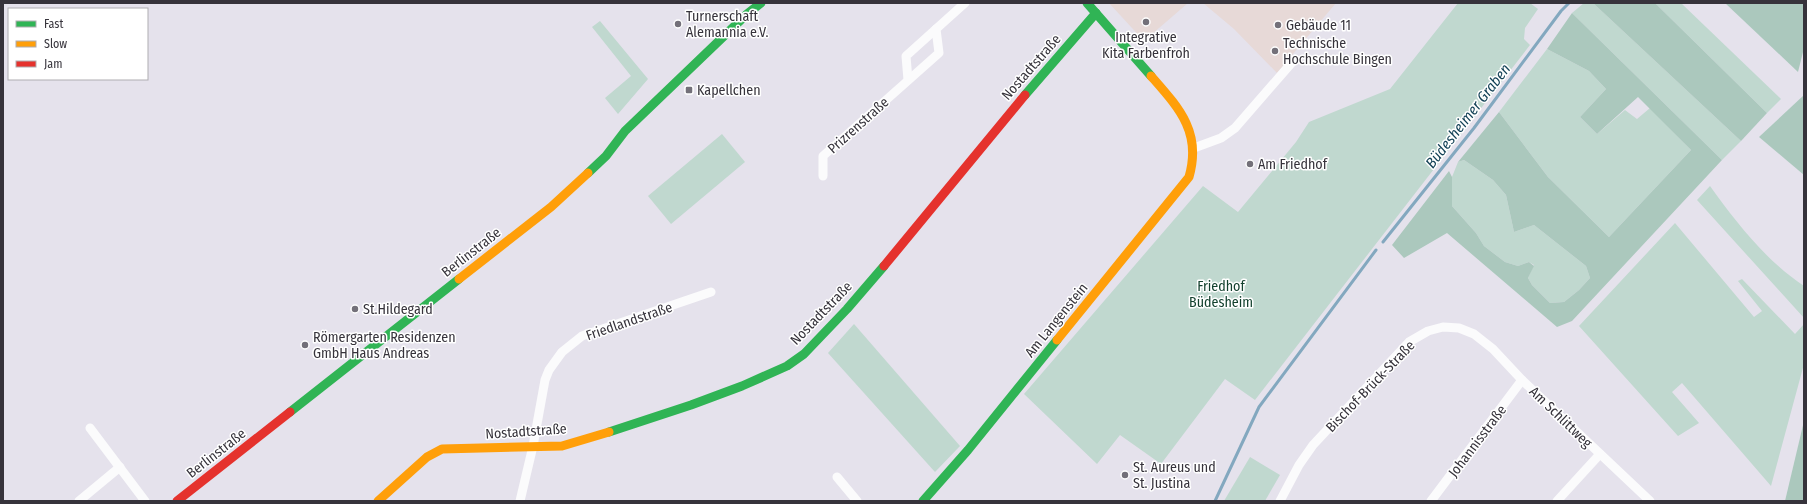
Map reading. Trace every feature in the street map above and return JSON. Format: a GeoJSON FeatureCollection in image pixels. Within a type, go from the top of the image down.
{"type":"FeatureCollection","features":[{"type":"Feature","properties":{"kind":"street","name":"Berlinstraße"},"geometry":{"type":"LineString","coordinates":[[177,501],[551,207],[606,156],[625,130],[747,14],[761,3]]}},
{"type":"Feature","properties":{"kind":"street"},"geometry":{"type":"LineString","coordinates":[[908,80],[906,56],[965,3]]}},
{"type":"Feature","properties":{"kind":"street","name":"Am Langenstein"},"geometry":{"type":"LineString","coordinates":[[923,501],[968,450],[1189,177],[1193,163],[1194,148],[1188,126],[1176,105],[1087,3]]}},
{"type":"Feature","properties":{"kind":"street","name":"Nostadtstraße"},"geometry":{"type":"LineString","coordinates":[[378,501],[427,457],[442,450],[562,446],[641,422],[765,377],[787,366],[804,354],[842,314],[898,249],[1025,95],[1096,13]]}},
{"type":"Feature","properties":{"kind":"street","name":"Prizrenstraße"},"geometry":{"type":"LineString","coordinates":[[823,176],[823,156],[939,53],[936,29]]}},
{"type":"Feature","properties":{"kind":"street"},"geometry":{"type":"LineString","coordinates":[[1194,148],[1221,138],[1235,128],[1295,59]]}},
{"type":"Feature","properties":{"kind":"street","name":"Friedlandstraße"},"geometry":{"type":"LineString","coordinates":[[520,501],[533,446],[545,380],[554,362],[571,344],[588,334],[711,292]]}},
{"type":"Feature","properties":{"kind":"street","name":"Bischof-Brück-Straße"},"geometry":{"type":"LineString","coordinates":[[1280,501],[1298,465],[1313,445],[1409,342],[1428,331],[1444,327],[1460,328],[1474,334],[1493,349],[1522,380]]}},
{"type":"Feature","properties":{"kind":"street","name":"Am Schlittweg"},"geometry":{"type":"LineString","coordinates":[[1522,380],[1650,501]]}},
{"type":"Feature","properties":{"kind":"street","name":"Johannisstraße"},"geometry":{"type":"LineString","coordinates":[[1431,501],[1522,380]]}},
{"type":"Feature","properties":{"kind":"street"},"geometry":{"type":"LineString","coordinates":[[90,428],[145,501]]}},
{"type":"Feature","properties":{"kind":"street","name":"Am Schlittweg"},"geometry":{"type":"LineString","coordinates":[[1557,501],[1600,454]]}},
{"type":"Feature","properties":{"kind":"street"},"geometry":{"type":"LineString","coordinates":[[79,501],[120,467]]}},
{"type":"Feature","properties":{"kind":"street"},"geometry":{"type":"LineString","coordinates":[[837,477],[857,501]]}},
{"type":"Feature","properties":{"kind":"shaded area","name":"Integrative Kita Farbenfroh"},"geometry":{"type":"Polygon","coordinates":[[[1109,3],[1188,3],[1144,41],[1109,3]]]}},
{"type":"Feature","properties":{"kind":"shaded area","name":"Technische Hochschule Bingen"},"geometry":{"type":"Polygon","coordinates":[[[1203,3],[1336,3],[1277,73],[1234,29],[1203,3]]]}},
{"type":"Feature","properties":{"kind":"green space","name":"Friedhof Büdesheim"},"geometry":{"type":"Polygon","coordinates":[[[1458,3],[1530,3],[1538,9],[1525,28],[1524,39],[1530,45],[1255,400],[1225,379],[1161,464],[1120,435],[1097,464],[1024,394],[1203,186],[1238,212],[1296,142],[1309,122],[1390,89],[1458,3]]]}},
{"type":"Feature","properties":{"kind":"green space"},"geometry":{"type":"Polygon","coordinates":[[[1584,3],[1593,3],[1741,141],[1722,160],[1572,13],[1584,3]]]}},
{"type":"Feature","properties":{"kind":"green space"},"geometry":{"type":"Polygon","coordinates":[[[1593,3],[1655,3],[1767,113],[1741,141],[1593,3]]]}},
{"type":"Feature","properties":{"kind":"green space"},"geometry":{"type":"Polygon","coordinates":[[[1655,3],[1681,3],[1781,99],[1767,113],[1655,3]]]}},
{"type":"Feature","properties":{"kind":"green space"},"geometry":{"type":"Polygon","coordinates":[[[1725,3],[1804,3],[1804,48],[1798,72],[1725,3]]]}},
{"type":"Feature","properties":{"kind":"green space"},"geometry":{"type":"Polygon","coordinates":[[[1572,13],[1722,160],[1572,321],[1557,327],[1447,233],[1404,258],[1392,245],[1449,171],[1452,177],[1452,206],[1476,233],[1484,246],[1505,262],[1518,266],[1529,262],[1534,266],[1528,278],[1532,285],[1550,303],[1564,302],[1579,290],[1590,278],[1586,266],[1534,225],[1514,232],[1506,195],[1493,180],[1464,160],[1458,162],[1499,112],[1548,177],[1609,237],[1691,150],[1638,97],[1597,134],[1580,117],[1606,89],[1589,71],[1547,49],[1572,13]]]}},
{"type":"Feature","properties":{"kind":"green space"},"geometry":{"type":"Polygon","coordinates":[[[600,21],[648,79],[618,114],[605,98],[631,76],[592,27],[600,21]]]}},
{"type":"Feature","properties":{"kind":"green space"},"geometry":{"type":"Polygon","coordinates":[[[1547,49],[1589,71],[1606,89],[1580,117],[1597,134],[1625,110],[1637,119],[1650,108],[1691,150],[1609,237],[1548,177],[1499,112],[1547,49]]]}},
{"type":"Feature","properties":{"kind":"green space"},"geometry":{"type":"Polygon","coordinates":[[[1804,95],[1804,175],[1759,137],[1804,95]]]}},
{"type":"Feature","properties":{"kind":"green space"},"geometry":{"type":"Polygon","coordinates":[[[722,134],[745,162],[671,224],[648,196],[722,134]]]}},
{"type":"Feature","properties":{"kind":"green space"},"geometry":{"type":"Polygon","coordinates":[[[1464,160],[1493,180],[1506,195],[1514,232],[1534,225],[1586,266],[1590,278],[1579,290],[1564,302],[1550,303],[1532,285],[1528,278],[1534,265],[1529,262],[1518,266],[1505,262],[1484,246],[1476,233],[1452,206],[1452,177],[1458,162],[1464,160]]]}},
{"type":"Feature","properties":{"kind":"green space"},"geometry":{"type":"Polygon","coordinates":[[[1710,186],[1741,227],[1764,253],[1804,286],[1804,318],[1697,200],[1710,186]]]}},
{"type":"Feature","properties":{"kind":"green space"},"geometry":{"type":"Polygon","coordinates":[[[1675,223],[1754,317],[1762,311],[1738,281],[1742,279],[1795,334],[1804,324],[1804,364],[1771,486],[1682,383],[1672,392],[1699,423],[1678,436],[1579,326],[1675,223]]]}},
{"type":"Feature","properties":{"kind":"green space"},"geometry":{"type":"Polygon","coordinates":[[[854,324],[960,446],[935,472],[828,353],[854,324]]]}},
{"type":"Feature","properties":{"kind":"green space"},"geometry":{"type":"Polygon","coordinates":[[[1804,421],[1804,501],[1785,501],[1804,421]]]}},
{"type":"Feature","properties":{"kind":"green space"},"geometry":{"type":"Polygon","coordinates":[[[1250,457],[1280,475],[1265,501],[1224,501],[1250,457]]]}},
{"type":"Feature","properties":{"kind":"waterway","name":"Büdesheimer Graben"},"geometry":{"type":"LineString","coordinates":[[1383,242],[1474,128],[1561,11],[1569,3]]}},
{"type":"Feature","properties":{"kind":"waterway","name":"Büdesheimer Graben"},"geometry":{"type":"LineString","coordinates":[[1215,501],[1259,407],[1376,250]]}},
{"type":"Feature","properties":{"kind":"traffic: fast"},"geometry":{"type":"LineString","coordinates":[[588,173],[606,156],[625,131],[747,14],[761,3]]}},
{"type":"Feature","properties":{"kind":"traffic: fast"},"geometry":{"type":"LineString","coordinates":[[1087,3],[1151,76]]}},
{"type":"Feature","properties":{"kind":"traffic: fast"},"geometry":{"type":"LineString","coordinates":[[1025,95],[1096,13]]}},
{"type":"Feature","properties":{"kind":"traffic: fast"},"geometry":{"type":"LineString","coordinates":[[609,432],[691,405],[742,386],[787,366],[804,354],[847,309],[884,266]]}},
{"type":"Feature","properties":{"kind":"traffic: fast"},"geometry":{"type":"LineString","coordinates":[[290,412],[459,279]]}},
{"type":"Feature","properties":{"kind":"traffic: fast"},"geometry":{"type":"LineString","coordinates":[[923,501],[968,450],[1057,340]]}},
{"type":"Feature","properties":{"kind":"traffic: slow"},"geometry":{"type":"LineString","coordinates":[[1057,340],[1189,177],[1192,161],[1190,134],[1179,110],[1151,76]]}},
{"type":"Feature","properties":{"kind":"traffic: slow"},"geometry":{"type":"LineString","coordinates":[[459,279],[551,207],[588,173]]}},
{"type":"Feature","properties":{"kind":"traffic: slow"},"geometry":{"type":"LineString","coordinates":[[378,501],[427,457],[442,449],[562,446],[609,432]]}},
{"type":"Feature","properties":{"kind":"traffic: jam"},"geometry":{"type":"LineString","coordinates":[[884,266],[1025,95]]}},
{"type":"Feature","properties":{"kind":"traffic: jam"},"geometry":{"type":"LineString","coordinates":[[177,501],[290,412]]}},
{"type":"Feature","properties":{"kind":"place","name":"Integrative Kita Farbenfroh"},"geometry":{"type":"Point","coordinates":[1146,22]}},
{"type":"Feature","properties":{"kind":"place","name":"Turnerschaft Alemannia e.V."},"geometry":{"type":"Point","coordinates":[678,24]}},
{"type":"Feature","properties":{"kind":"place","name":"Gebäude 11"},"geometry":{"type":"Point","coordinates":[1278,25]}},
{"type":"Feature","properties":{"kind":"place","name":"Technische Hochschule Bingen"},"geometry":{"type":"Point","coordinates":[1275,51]}},
{"type":"Feature","properties":{"kind":"place","name":"Kapellchen"},"geometry":{"type":"Point","coordinates":[689,90]}},
{"type":"Feature","properties":{"kind":"place","name":"Am Friedhof"},"geometry":{"type":"Point","coordinates":[1250,164]}},
{"type":"Feature","properties":{"kind":"place","name":"St.Hildegard"},"geometry":{"type":"Point","coordinates":[355,309]}},
{"type":"Feature","properties":{"kind":"place","name":"Römergarten Residenzen GmbH Haus Andreas"},"geometry":{"type":"Point","coordinates":[305,345]}},
{"type":"Feature","properties":{"kind":"place","name":"St. Aureus und St. Justina"},"geometry":{"type":"Point","coordinates":[1125,475]}}]}
